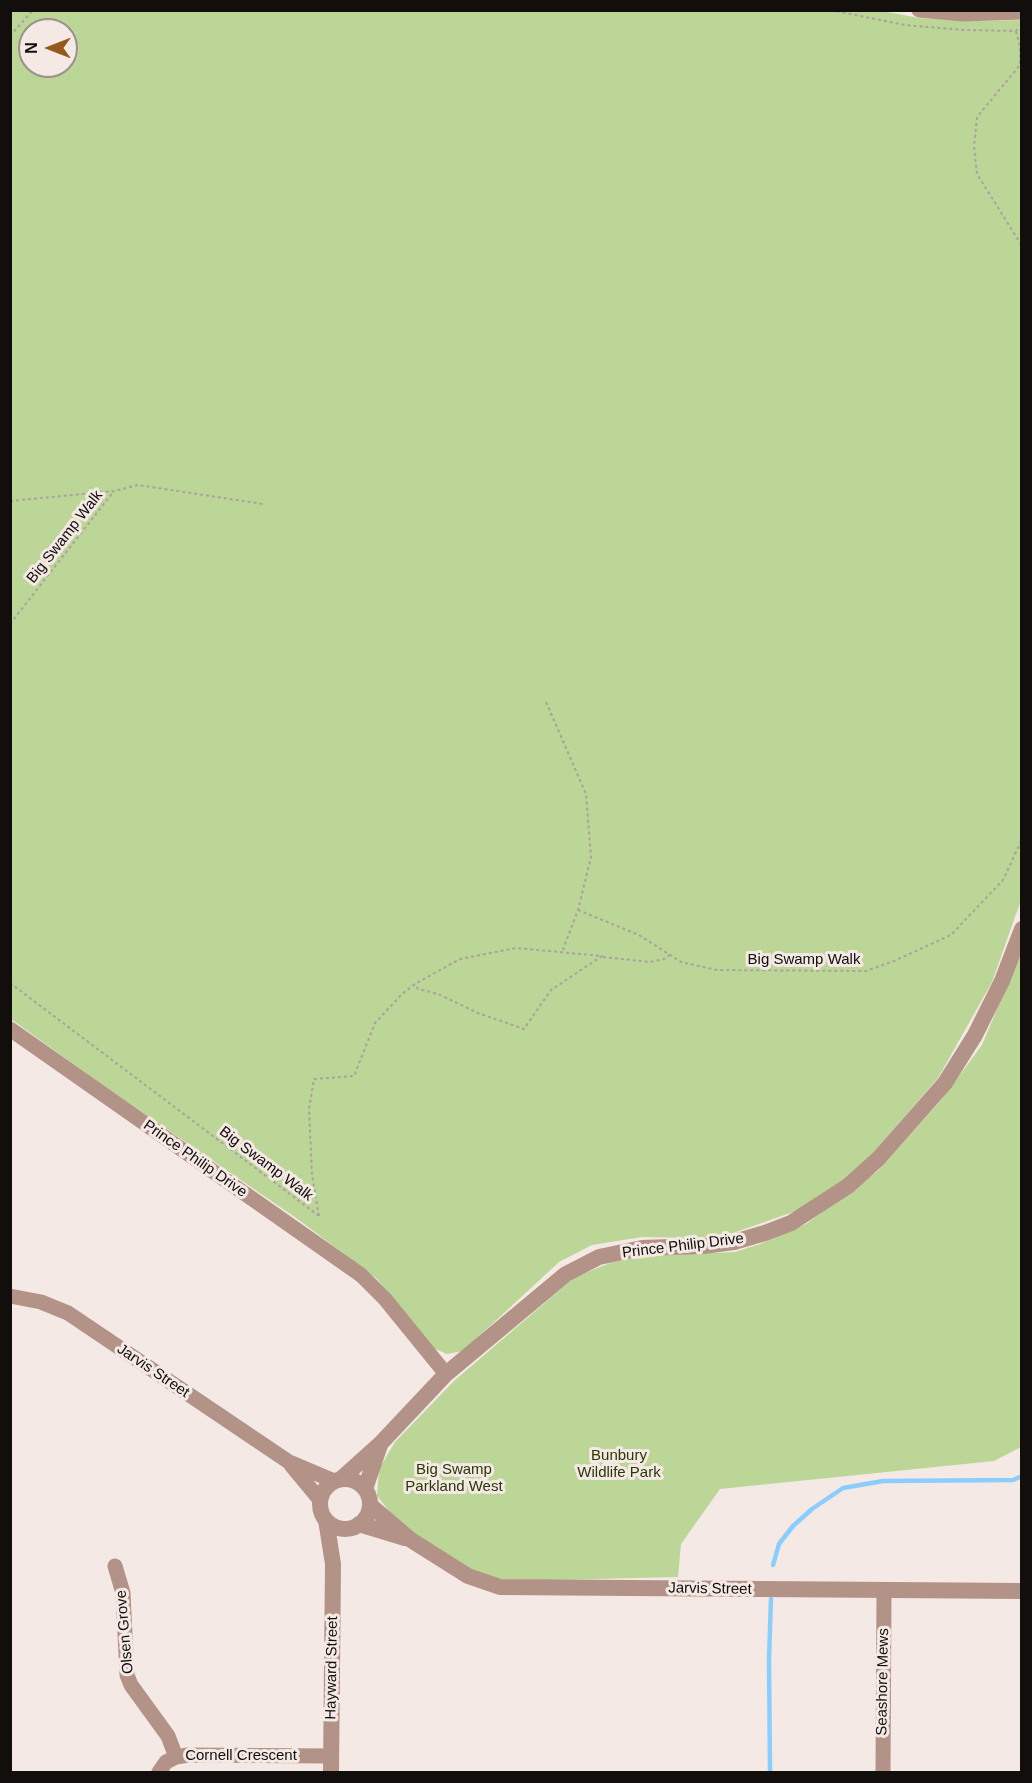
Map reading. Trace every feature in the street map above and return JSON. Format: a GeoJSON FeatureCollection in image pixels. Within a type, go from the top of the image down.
{"type":"FeatureCollection","features":[{"type":"Feature","properties":{"kind":"street"},"geometry":{"type":"LineString","coordinates":[[918,10],[964,14],[1022,12]]}},
{"type":"Feature","properties":{"kind":"street","name":"Prince Philip Drive"},"geometry":{"type":"LineString","coordinates":[[337,1480],[380,1444],[446,1374],[566,1274],[599,1257],[642,1248],[703,1246],[734,1242],[765,1233],[791,1223],[848,1186],[879,1159],[945,1083],[975,1035],[1002,981],[1022,929]]}},
{"type":"Feature","properties":{"kind":"street","name":"Prince Philip Drive"},"geometry":{"type":"LineString","coordinates":[[10,1029],[361,1275],[385,1299],[446,1374]]}},
{"type":"Feature","properties":{"kind":"street","name":"Jarvis Street"},"geometry":{"type":"LineString","coordinates":[[10,1296],[41,1302],[68,1313],[289,1462],[337,1480]]}},
{"type":"Feature","properties":{"kind":"street","name":"Prince Philip Drive"},"geometry":{"type":"LineString","coordinates":[[365,1489],[380,1444]]}},
{"type":"Feature","properties":{"kind":"street","name":"Jarvis Street"},"geometry":{"type":"LineString","coordinates":[[289,1462],[320,1500]]}},
{"type":"Feature","properties":{"kind":"street"},"geometry":{"type":"LineString","coordinates":[[337,1480],[354,1480],[365,1489],[370,1505],[369,1512],[353,1526],[339,1528],[326,1520],[322,1514],[320,1500],[327,1486],[337,1480]]}},
{"type":"Feature","properties":{"kind":"street","name":"Jarvis Street"},"geometry":{"type":"LineString","coordinates":[[370,1505],[411,1540],[468,1576],[500,1587],[1022,1591]]}},
{"type":"Feature","properties":{"kind":"street","name":"Hayward Street"},"geometry":{"type":"LineString","coordinates":[[326,1520],[333,1564],[331,1764]]}},
{"type":"Feature","properties":{"kind":"street","name":"Jarvis Street"},"geometry":{"type":"LineString","coordinates":[[353,1526],[411,1540]]}},
{"type":"Feature","properties":{"kind":"street","name":"Hayward Street"},"geometry":{"type":"LineString","coordinates":[[333,1564],[353,1526]]}},
{"type":"Feature","properties":{"kind":"street","name":"Olsen Grove"},"geometry":{"type":"LineString","coordinates":[[115,1566],[123,1593],[127,1676],[130,1685],[168,1736],[176,1756]]}},
{"type":"Feature","properties":{"kind":"street","name":"Seashore Mews"},"geometry":{"type":"LineString","coordinates":[[884,1591],[884,1773]]}},
{"type":"Feature","properties":{"kind":"street","name":"Cornell Crescent"},"geometry":{"type":"LineString","coordinates":[[159,1773],[166,1762],[176,1756],[331,1764]]}},
{"type":"Feature","properties":{"kind":"path"},"geometry":{"type":"LineString","coordinates":[[10,36],[33,10]]}},
{"type":"Feature","properties":{"kind":"path"},"geometry":{"type":"LineString","coordinates":[[1016,31],[1020,47],[1020,65],[977,117],[974,146],[977,174],[1022,246]]}},
{"type":"Feature","properties":{"kind":"path","name":"Big Swamp Walk"},"geometry":{"type":"LineString","coordinates":[[10,501],[114,490],[138,485],[263,504]]}},
{"type":"Feature","properties":{"kind":"path","name":"Big Swamp Walk"},"geometry":{"type":"LineString","coordinates":[[10,624],[114,490]]}},
{"type":"Feature","properties":{"kind":"path"},"geometry":{"type":"LineString","coordinates":[[546,702],[586,794],[591,857],[578,910],[562,952]]}},
{"type":"Feature","properties":{"kind":"path","name":"Big Swamp Walk"},"geometry":{"type":"LineString","coordinates":[[578,910],[639,935],[681,962],[717,970],[866,971],[951,935],[1003,880],[1022,839]]}},
{"type":"Feature","properties":{"kind":"path","name":"Big Swamp Walk"},"geometry":{"type":"LineString","coordinates":[[10,983],[319,1216],[312,1176],[309,1109],[314,1079],[354,1076],[375,1023],[402,994],[459,959],[516,948],[650,962],[670,955]]}},
{"type":"Feature","properties":{"kind":"path"},"geometry":{"type":"LineString","coordinates":[[416,984],[418,989],[438,994],[478,1013],[524,1029],[551,990],[602,957]]}},
{"type":"Feature","properties":{"kind":"green space"},"geometry":{"type":"Polygon","coordinates":[[[877,10],[919,18],[1021,20],[1021,900],[992,982],[938,1078],[857,1171],[796,1211],[733,1233],[695,1238],[642,1237],[592,1245],[559,1262],[463,1351],[447,1354],[433,1348],[377,1279],[299,1220],[11,1019],[10,11],[877,10]]]}},
{"type":"Feature","properties":{"kind":"green space"},"geometry":{"type":"Polygon","coordinates":[[[1021,952],[1021,1447],[994,1461],[720,1489],[681,1544],[678,1577],[510,1581],[483,1576],[415,1534],[394,1517],[377,1496],[379,1469],[395,1442],[454,1381],[575,1277],[610,1263],[641,1256],[735,1252],[760,1244],[806,1224],[878,1171],[942,1099],[982,1045],[1021,952]]]}},
{"type":"Feature","properties":{"kind":"waterway"},"geometry":{"type":"LineString","coordinates":[[773,1565],[779,1544],[793,1526],[812,1509],[843,1488],[883,1481],[1013,1480],[1022,1476]]}},
{"type":"Feature","properties":{"kind":"waterway"},"geometry":{"type":"LineString","coordinates":[[770,1772],[771,1599]]}},
{"type":"Feature","properties":{"kind":"park label","name":"Bunbury Wildlife Park"},"geometry":{"type":"Point","coordinates":[619,1464]}},
{"type":"Feature","properties":{"kind":"park label","name":"Big Swamp Parkland West"},"geometry":{"type":"Point","coordinates":[454,1478]}}]}
